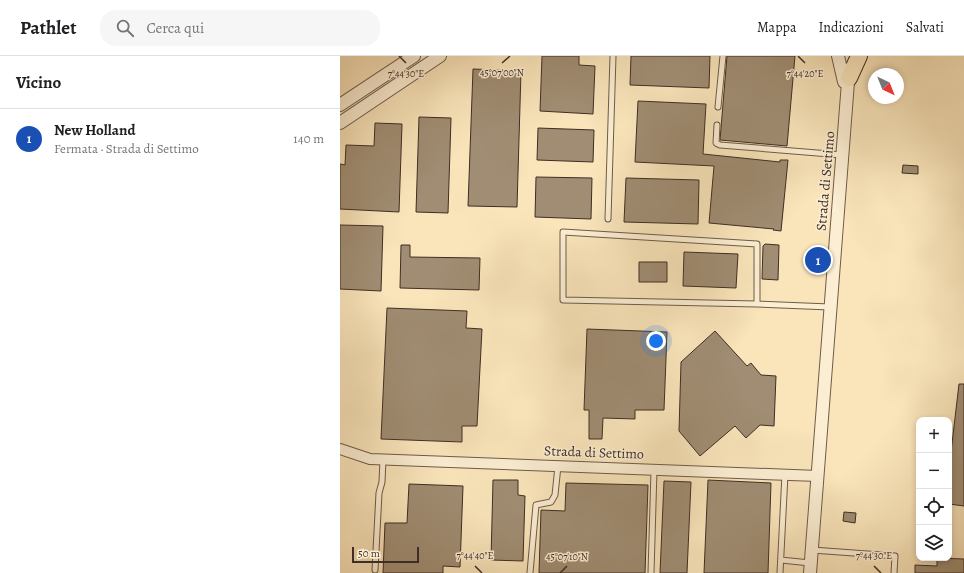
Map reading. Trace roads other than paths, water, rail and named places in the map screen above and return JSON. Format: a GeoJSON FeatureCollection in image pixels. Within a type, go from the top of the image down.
{"type":"FeatureCollection","features":[{"type":"Feature","properties":{"kind":"highway"},"geometry":{"type":"LineString","coordinates":[[848,78],[859,56]]}},
{"type":"Feature","properties":{"kind":"street"},"geometry":{"type":"LineString","coordinates":[[340,123],[440,56]]}},
{"type":"Feature","properties":{"kind":"street"},"geometry":{"type":"LineString","coordinates":[[838,56],[847,97]]}},
{"type":"Feature","properties":{"kind":"street","name":"Strada di Settimo"},"geometry":{"type":"LineString","coordinates":[[810,568],[810,550],[818,476],[850,56]]}},
{"type":"Feature","properties":{"kind":"street"},"geometry":{"type":"LineString","coordinates":[[340,105],[412,57],[419,70]]}},
{"type":"Feature","properties":{"kind":"street","name":"Strada di Settimo"},"geometry":{"type":"LineString","coordinates":[[340,449],[370,459],[383,460],[818,476]]}},
{"type":"Feature","properties":{"kind":"lane"},"geometry":{"type":"LineString","coordinates":[[608,219],[614,56]]}},
{"type":"Feature","properties":{"kind":"lane"},"geometry":{"type":"LineString","coordinates":[[718,107],[723,56]]}},
{"type":"Feature","properties":{"kind":"lane"},"geometry":{"type":"LineString","coordinates":[[717,126],[716,143],[720,145],[843,155]]}},
{"type":"Feature","properties":{"kind":"lane"},"geometry":{"type":"LineString","coordinates":[[757,304],[757,244],[563,232],[563,300],[757,304],[831,308]]}},
{"type":"Feature","properties":{"kind":"lane"},"geometry":{"type":"LineString","coordinates":[[375,570],[379,493],[382,482],[383,460]]}},
{"type":"Feature","properties":{"kind":"lane"},"geometry":{"type":"LineString","coordinates":[[530,573],[536,505],[551,502],[555,495],[558,466]]}},
{"type":"Feature","properties":{"kind":"lane"},"geometry":{"type":"LineString","coordinates":[[650,573],[654,470]]}},
{"type":"Feature","properties":{"kind":"lane"},"geometry":{"type":"LineString","coordinates":[[780,573],[785,474]]}},
{"type":"Feature","properties":{"kind":"lane"},"geometry":{"type":"LineString","coordinates":[[810,550],[895,556],[894,573]]}},
{"type":"Feature","properties":{"kind":"lane"},"geometry":{"type":"LineString","coordinates":[[781,560],[810,568]]}},
{"type":"Feature","properties":{"kind":"place","name":"New Holland"},"geometry":{"type":"Point","coordinates":[818,260]}}]}
